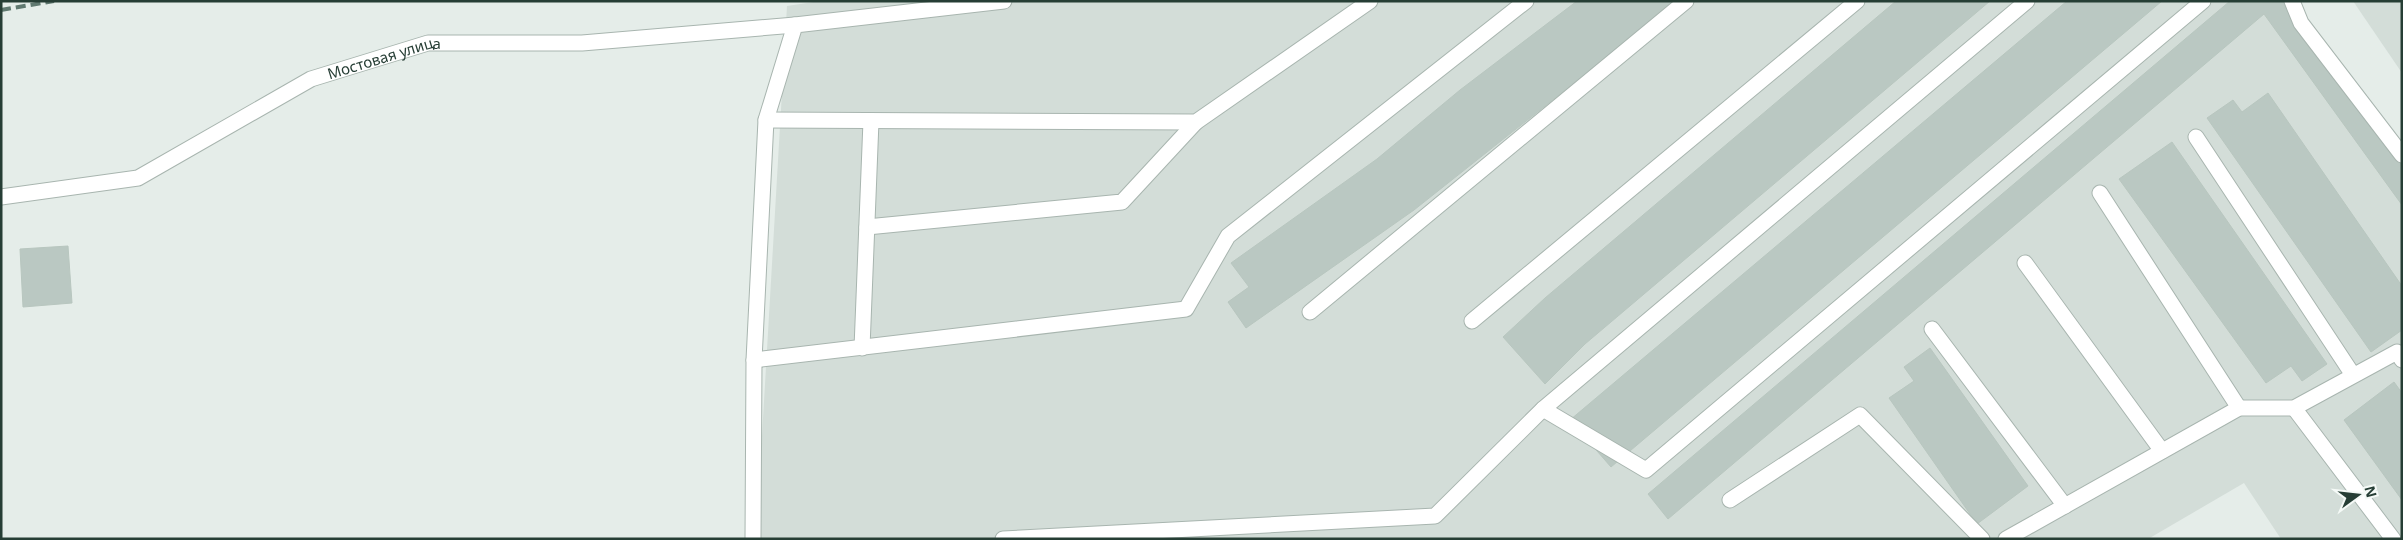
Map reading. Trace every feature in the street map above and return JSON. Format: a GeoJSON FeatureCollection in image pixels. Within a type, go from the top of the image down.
{"type":"FeatureCollection","features":[{"type":"Feature","properties":{"kind":"street","name":"Мостовая улица"},"geometry":{"type":"LineString","coordinates":[[1,197],[138,178],[312,78],[428,43],[582,43],[795,25],[1004,1]]}},
{"type":"Feature","properties":{"kind":"street"},"geometry":{"type":"LineString","coordinates":[[867,227],[1122,202],[1196,122],[1370,1]]}},
{"type":"Feature","properties":{"kind":"street"},"geometry":{"type":"LineString","coordinates":[[754,360],[1186,309],[1228,236],[1526,1]]}},
{"type":"Feature","properties":{"kind":"street"},"geometry":{"type":"LineString","coordinates":[[1310,312],[1686,1]]}},
{"type":"Feature","properties":{"kind":"street"},"geometry":{"type":"LineString","coordinates":[[1472,321],[1857,1]]}},
{"type":"Feature","properties":{"kind":"street"},"geometry":{"type":"LineString","coordinates":[[1003,539],[1435,516],[1543,409],[2027,1]]}},
{"type":"Feature","properties":{"kind":"street"},"geometry":{"type":"LineString","coordinates":[[1543,409],[1646,470],[2203,1]]}},
{"type":"Feature","properties":{"kind":"street"},"geometry":{"type":"LineString","coordinates":[[2292,1],[2301,23],[2402,155]]}},
{"type":"Feature","properties":{"kind":"street"},"geometry":{"type":"LineString","coordinates":[[753,539],[754,360],[766,120],[795,25]]}},
{"type":"Feature","properties":{"kind":"street"},"geometry":{"type":"LineString","coordinates":[[766,120],[1196,122]]}},
{"type":"Feature","properties":{"kind":"street"},"geometry":{"type":"LineString","coordinates":[[862,348],[871,121]]}},
{"type":"Feature","properties":{"kind":"street"},"geometry":{"type":"LineString","coordinates":[[2196,137],[2353,375]]}},
{"type":"Feature","properties":{"kind":"street"},"geometry":{"type":"LineString","coordinates":[[2100,193],[2239,408]]}},
{"type":"Feature","properties":{"kind":"street"},"geometry":{"type":"LineString","coordinates":[[2025,263],[2162,451]]}},
{"type":"Feature","properties":{"kind":"street"},"geometry":{"type":"LineString","coordinates":[[1932,329],[2065,506]]}},
{"type":"Feature","properties":{"kind":"street"},"geometry":{"type":"LineString","coordinates":[[2006,539],[2239,408],[2294,408],[2397,352],[2402,360]]}},
{"type":"Feature","properties":{"kind":"street"},"geometry":{"type":"LineString","coordinates":[[2294,408],[2393,539]]}},
{"type":"Feature","properties":{"kind":"street"},"geometry":{"type":"LineString","coordinates":[[1730,500],[1860,415],[1982,539]]}},
{"type":"Feature","properties":{"kind":"shaded area"},"geometry":{"type":"Polygon","coordinates":[[[820,1],[2285,1],[2402,155],[2402,539],[2281,539],[2244,483],[2148,539],[756,539],[787,6],[820,1]]]}},
{"type":"Feature","properties":{"kind":"shaded area"},"geometry":{"type":"Polygon","coordinates":[[[2353,1],[2402,1],[2402,73],[2353,1]]]}},
{"type":"Feature","properties":{"kind":"building"},"geometry":{"type":"Polygon","coordinates":[[[1577,1],[1674,1],[1632,37],[1414,210],[1246,328],[1228,302],[1249,287],[1231,263],[1377,159],[1460,90],[1577,1]]]}},
{"type":"Feature","properties":{"kind":"building"},"geometry":{"type":"Polygon","coordinates":[[[1896,1],[1990,1],[1585,344],[1545,384],[1503,337],[1545,298],[1896,1]]]}},
{"type":"Feature","properties":{"kind":"building"},"geometry":{"type":"Polygon","coordinates":[[[2067,1],[2162,1],[1611,467],[1570,420],[2067,1]]]}},
{"type":"Feature","properties":{"kind":"building"},"geometry":{"type":"Polygon","coordinates":[[[2230,1],[2293,1],[2402,153],[2402,205],[2264,14],[1668,519],[1648,494],[2230,1]]]}},
{"type":"Feature","properties":{"kind":"building"},"geometry":{"type":"Polygon","coordinates":[[[2268,93],[2402,286],[2402,330],[2371,352],[2207,118],[2233,100],[2242,112],[2268,93]]]}},
{"type":"Feature","properties":{"kind":"building"},"geometry":{"type":"Polygon","coordinates":[[[2172,142],[2327,364],[2302,381],[2291,366],[2266,383],[2119,179],[2172,142]]]}},
{"type":"Feature","properties":{"kind":"building"},"geometry":{"type":"Polygon","coordinates":[[[68,246],[72,303],[23,307],[20,249],[68,246]]]}},
{"type":"Feature","properties":{"kind":"building"},"geometry":{"type":"Polygon","coordinates":[[[1930,348],[2028,486],[1977,524],[1889,398],[1914,381],[1904,367],[1930,348]]]}},
{"type":"Feature","properties":{"kind":"building"},"geometry":{"type":"Polygon","coordinates":[[[2394,382],[2402,393],[2402,500],[2344,420],[2394,382]]]}},
{"type":"Feature","properties":{"kind":"railway"},"geometry":{"type":"LineString","coordinates":[[1,10],[54,1]]}}]}
